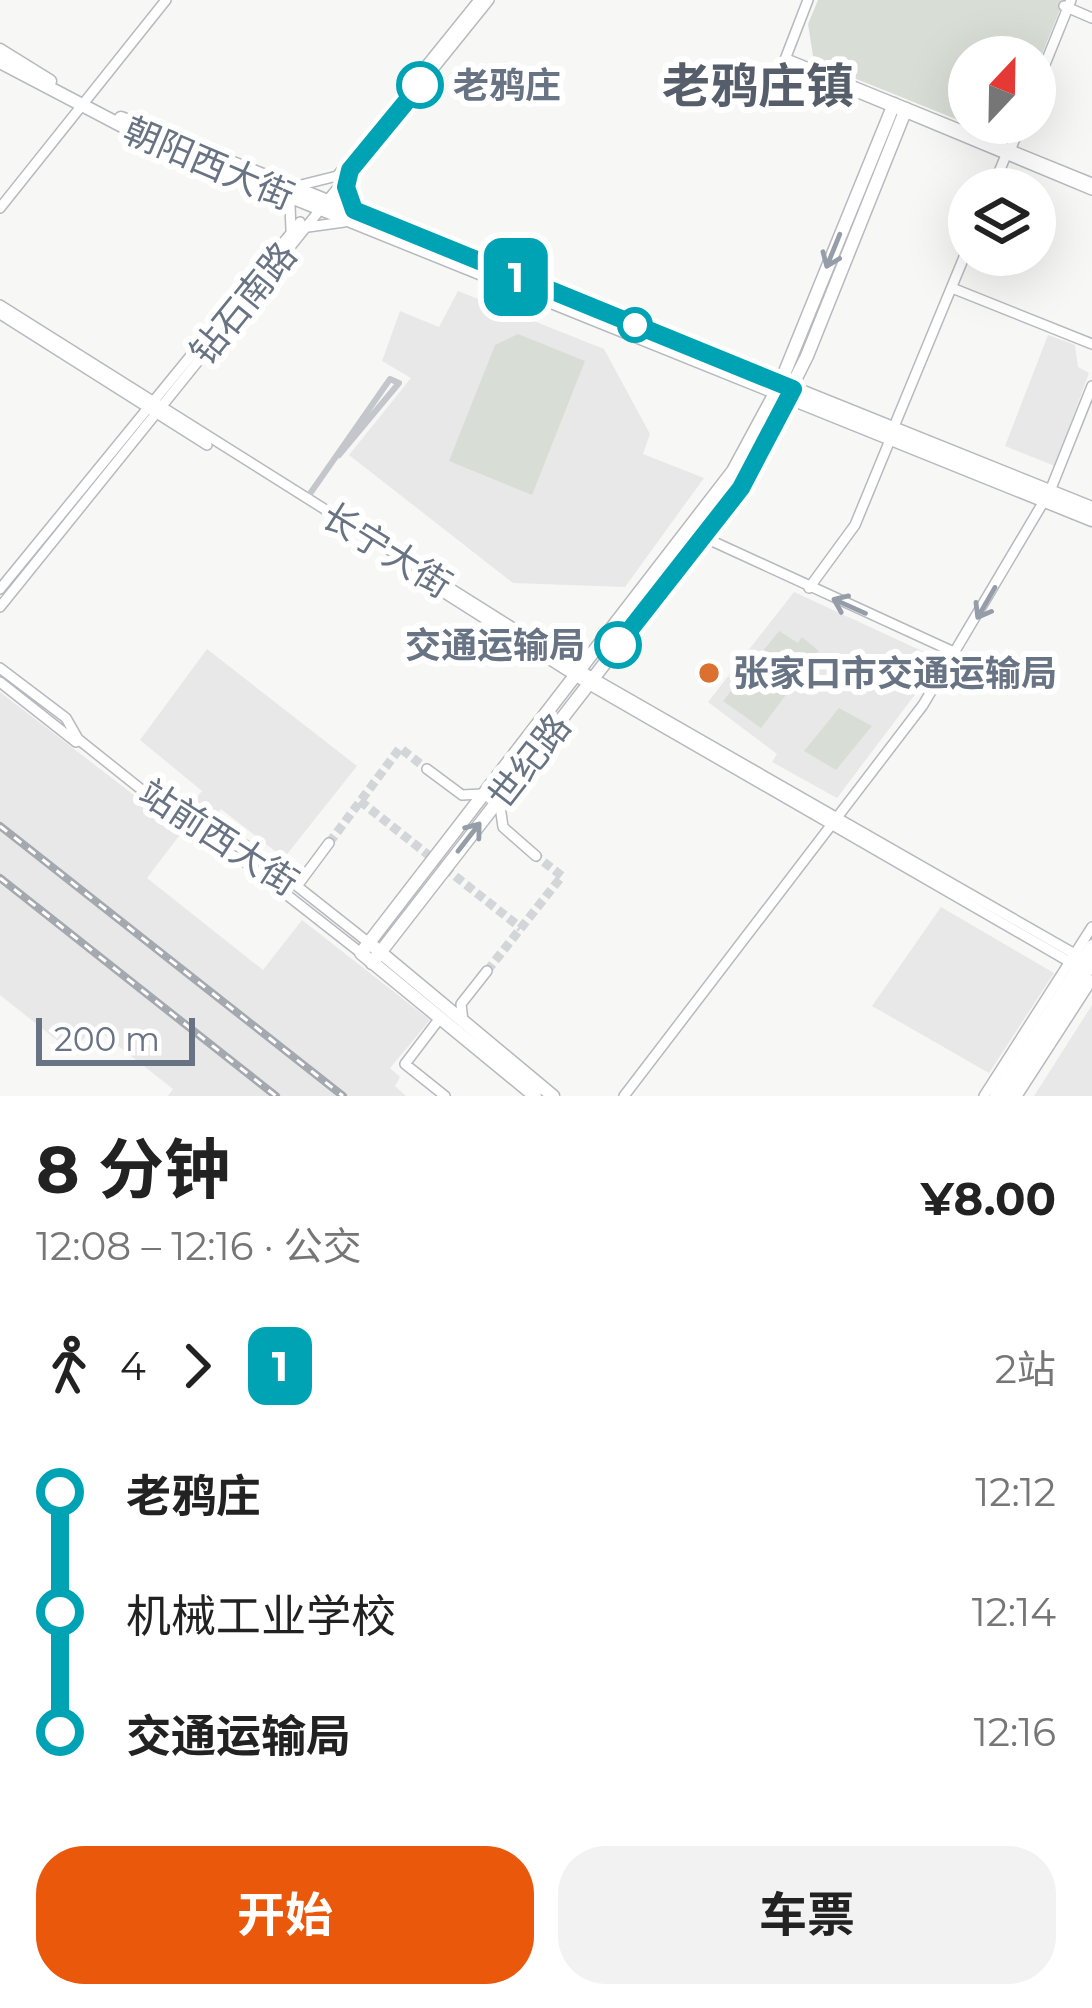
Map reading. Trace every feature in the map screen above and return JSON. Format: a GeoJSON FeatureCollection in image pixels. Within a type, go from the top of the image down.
{"type":"FeatureCollection","features":[{"type":"Feature","properties":{"kind":"main road"},"geometry":{"type":"LineString","coordinates":[[0,208],[166,0]]}},
{"type":"Feature","properties":{"kind":"main road","name":"钻石南路"},"geometry":{"type":"LineString","coordinates":[[319,203],[479,0]]}},
{"type":"Feature","properties":{"kind":"main road","name":"钻石南路"},"geometry":{"type":"LineString","coordinates":[[0,589],[489,0]]}},
{"type":"Feature","properties":{"kind":"main road"},"geometry":{"type":"LineString","coordinates":[[811,0],[786,61],[1092,187]]}},
{"type":"Feature","properties":{"kind":"main road"},"geometry":{"type":"LineString","coordinates":[[1067,4],[1092,18]]}},
{"type":"Feature","properties":{"kind":"main road"},"geometry":{"type":"LineString","coordinates":[[1053,36],[1067,4]]}},
{"type":"Feature","properties":{"kind":"main road"},"geometry":{"type":"LineString","coordinates":[[1055,36],[1067,4]]}},
{"type":"Feature","properties":{"kind":"main road","name":"朝阳西大街"},"geometry":{"type":"LineString","coordinates":[[0,50],[85,105]]}},
{"type":"Feature","properties":{"kind":"main road","name":"朝阳西大街"},"geometry":{"type":"LineString","coordinates":[[0,62],[85,105],[281,188],[1047,496],[1092,520]]}},
{"type":"Feature","properties":{"kind":"main road","name":"世纪路"},"geometry":{"type":"LineString","coordinates":[[418,890],[501,796],[752,470],[898,109]]}},
{"type":"Feature","properties":{"kind":"main road"},"geometry":{"type":"LineString","coordinates":[[1001,168],[1011,144]]}},
{"type":"Feature","properties":{"kind":"main road"},"geometry":{"type":"LineString","coordinates":[[350,170],[350,203],[362,220]]}},
{"type":"Feature","properties":{"kind":"main road"},"geometry":{"type":"LineString","coordinates":[[337,176],[316,185],[281,188],[290,205],[293,235],[317,223],[362,220]]}},
{"type":"Feature","properties":{"kind":"main road"},"geometry":{"type":"LineString","coordinates":[[809,588],[855,525],[957,276]]}},
{"type":"Feature","properties":{"kind":"main road"},"geometry":{"type":"LineString","coordinates":[[952,288],[1092,344]]}},
{"type":"Feature","properties":{"kind":"main road","name":"长宁大街"},"geometry":{"type":"LineString","coordinates":[[0,305],[578,672]]}},
{"type":"Feature","properties":{"kind":"main road","name":"长宁大街"},"geometry":{"type":"LineString","coordinates":[[0,314],[591,681],[1085,965]]}},
{"type":"Feature","properties":{"kind":"main road"},"geometry":{"type":"LineString","coordinates":[[623,1096],[835,820],[956,653],[1047,496],[1092,386]]}},
{"type":"Feature","properties":{"kind":"main road","name":"世纪路"},"geometry":{"type":"LineString","coordinates":[[370,952],[489,787],[733,471],[784,391]]}},
{"type":"Feature","properties":{"kind":"main road","name":"钻石南路"},"geometry":{"type":"LineString","coordinates":[[0,607],[154,407]]}},
{"type":"Feature","properties":{"kind":"main road","name":"朝阳西大街"},"geometry":{"type":"LineString","coordinates":[[1047,496],[1092,508]]}},
{"type":"Feature","properties":{"kind":"main road"},"geometry":{"type":"LineString","coordinates":[[688,530],[956,653]]}},
{"type":"Feature","properties":{"kind":"main road","name":"站前西大街"},"geometry":{"type":"LineString","coordinates":[[0,668],[66,718],[77,739],[181,823],[244,845],[297,886],[440,1018],[554,1096]]}},
{"type":"Feature","properties":{"kind":"main road","name":"站前西大街"},"geometry":{"type":"LineString","coordinates":[[0,682],[181,823],[245,862],[463,1021],[527,1094]]}},
{"type":"Feature","properties":{"kind":"main road"},"geometry":{"type":"LineString","coordinates":[[427,769],[462,795],[472,798],[489,787],[501,796],[503,827],[536,856]]}},
{"type":"Feature","properties":{"kind":"main road"},"geometry":{"type":"LineString","coordinates":[[297,886],[329,843]]}},
{"type":"Feature","properties":{"kind":"main road"},"geometry":{"type":"LineString","coordinates":[[1006,1096],[1085,965],[1092,926]]}},
{"type":"Feature","properties":{"kind":"main road"},"geometry":{"type":"LineString","coordinates":[[1017,1096],[1092,946]]}},
{"type":"Feature","properties":{"kind":"main road"},"geometry":{"type":"LineString","coordinates":[[983,1096],[1085,965]]}},
{"type":"Feature","properties":{"kind":"main road"},"geometry":{"type":"LineString","coordinates":[[996,1096],[1085,965]]}},
{"type":"Feature","properties":{"kind":"main road"},"geometry":{"type":"LineString","coordinates":[[463,1021],[461,1004],[487,971]]}},
{"type":"Feature","properties":{"kind":"main road"},"geometry":{"type":"LineString","coordinates":[[440,1018],[405,1064],[445,1096]]}},
{"type":"Feature","properties":{"kind":"street"},"geometry":{"type":"LineString","coordinates":[[306,500],[390,379],[399,383],[339,454]]}},
{"type":"Feature","properties":{"kind":"shaded area"},"geometry":{"type":"Polygon","coordinates":[[[818,0],[1064,0],[1049,36],[948,36],[948,116],[814,62],[808,24],[818,0]]]}},
{"type":"Feature","properties":{"kind":"shaded area"},"geometry":{"type":"Polygon","coordinates":[[[458,291],[604,349],[650,434],[643,454],[704,478],[625,587],[513,583],[349,455],[411,378],[382,361],[400,311],[439,327],[458,291]]]}},
{"type":"Feature","properties":{"kind":"shaded area"},"geometry":{"type":"Polygon","coordinates":[[[518,334],[585,361],[532,495],[449,461],[495,345],[518,334]]]}},
{"type":"Feature","properties":{"kind":"shaded area"},"geometry":{"type":"Polygon","coordinates":[[[1048,335],[1075,345],[1078,367],[1089,373],[1055,466],[1005,446],[1048,335]]]}},
{"type":"Feature","properties":{"kind":"shaded area"},"geometry":{"type":"Polygon","coordinates":[[[794,592],[935,657],[935,668],[837,798],[772,762],[777,754],[708,702],[794,592]]]}},
{"type":"Feature","properties":{"kind":"shaded area"},"geometry":{"type":"Polygon","coordinates":[[[779,631],[798,643],[802,637],[819,651],[761,728],[723,701],[779,631]]]}},
{"type":"Feature","properties":{"kind":"shaded area"},"geometry":{"type":"Polygon","coordinates":[[[207,649],[357,766],[284,858],[221,809],[207,827],[186,811],[202,791],[140,740],[207,649]]]}},
{"type":"Feature","properties":{"kind":"shaded area"},"geometry":{"type":"Polygon","coordinates":[[[0,692],[182,832],[147,878],[263,970],[302,920],[430,1020],[390,1068],[400,1077],[395,1086],[406,1096],[168,1096],[173,1089],[93,1026],[73,1053],[0,995],[0,692]]]}},
{"type":"Feature","properties":{"kind":"shaded area"},"geometry":{"type":"Polygon","coordinates":[[[839,708],[872,726],[836,770],[804,751],[839,708]]]}},
{"type":"Feature","properties":{"kind":"shaded area"},"geometry":{"type":"Polygon","coordinates":[[[941,907],[1054,973],[989,1073],[872,1006],[941,907]]]}},
{"type":"Feature","properties":{"kind":"shaded area"},"geometry":{"type":"Polygon","coordinates":[[[1092,1005],[1092,1096],[1034,1096],[1092,1005]]]}},
{"type":"Feature","properties":{"kind":"tunnel"},"geometry":{"type":"LineString","coordinates":[[329,843],[400,748],[427,769]]}},
{"type":"Feature","properties":{"kind":"tunnel"},"geometry":{"type":"LineString","coordinates":[[360,801],[521,928]]}},
{"type":"Feature","properties":{"kind":"tunnel"},"geometry":{"type":"LineString","coordinates":[[487,971],[562,876],[536,856]]}},
{"type":"Feature","properties":{"kind":"railway"},"geometry":{"type":"LineString","coordinates":[[0,826],[343,1096]]}},
{"type":"Feature","properties":{"kind":"railway"},"geometry":{"type":"LineString","coordinates":[[0,878],[276,1096]]}},
{"type":"Feature","properties":{"kind":"bus line","name":"1"},"geometry":{"type":"LineString","coordinates":[[420,85],[350,170],[346,187],[354,210],[793,389],[741,488],[618,645]]}},
{"type":"Feature","properties":{"kind":"place","name":"老鸦庄"},"geometry":{"type":"Point","coordinates":[420,85]}},
{"type":"Feature","properties":{"kind":"place","name":"交通运输局"},"geometry":{"type":"Point","coordinates":[618,645]}},
{"type":"Feature","properties":{"kind":"place","name":"张家口市交通运输局"},"geometry":{"type":"Point","coordinates":[709,673]}},
{"type":"Feature","properties":{"kind":"district","name":"老鸦庄镇"},"geometry":{"type":"Point","coordinates":[758,86]}}]}
